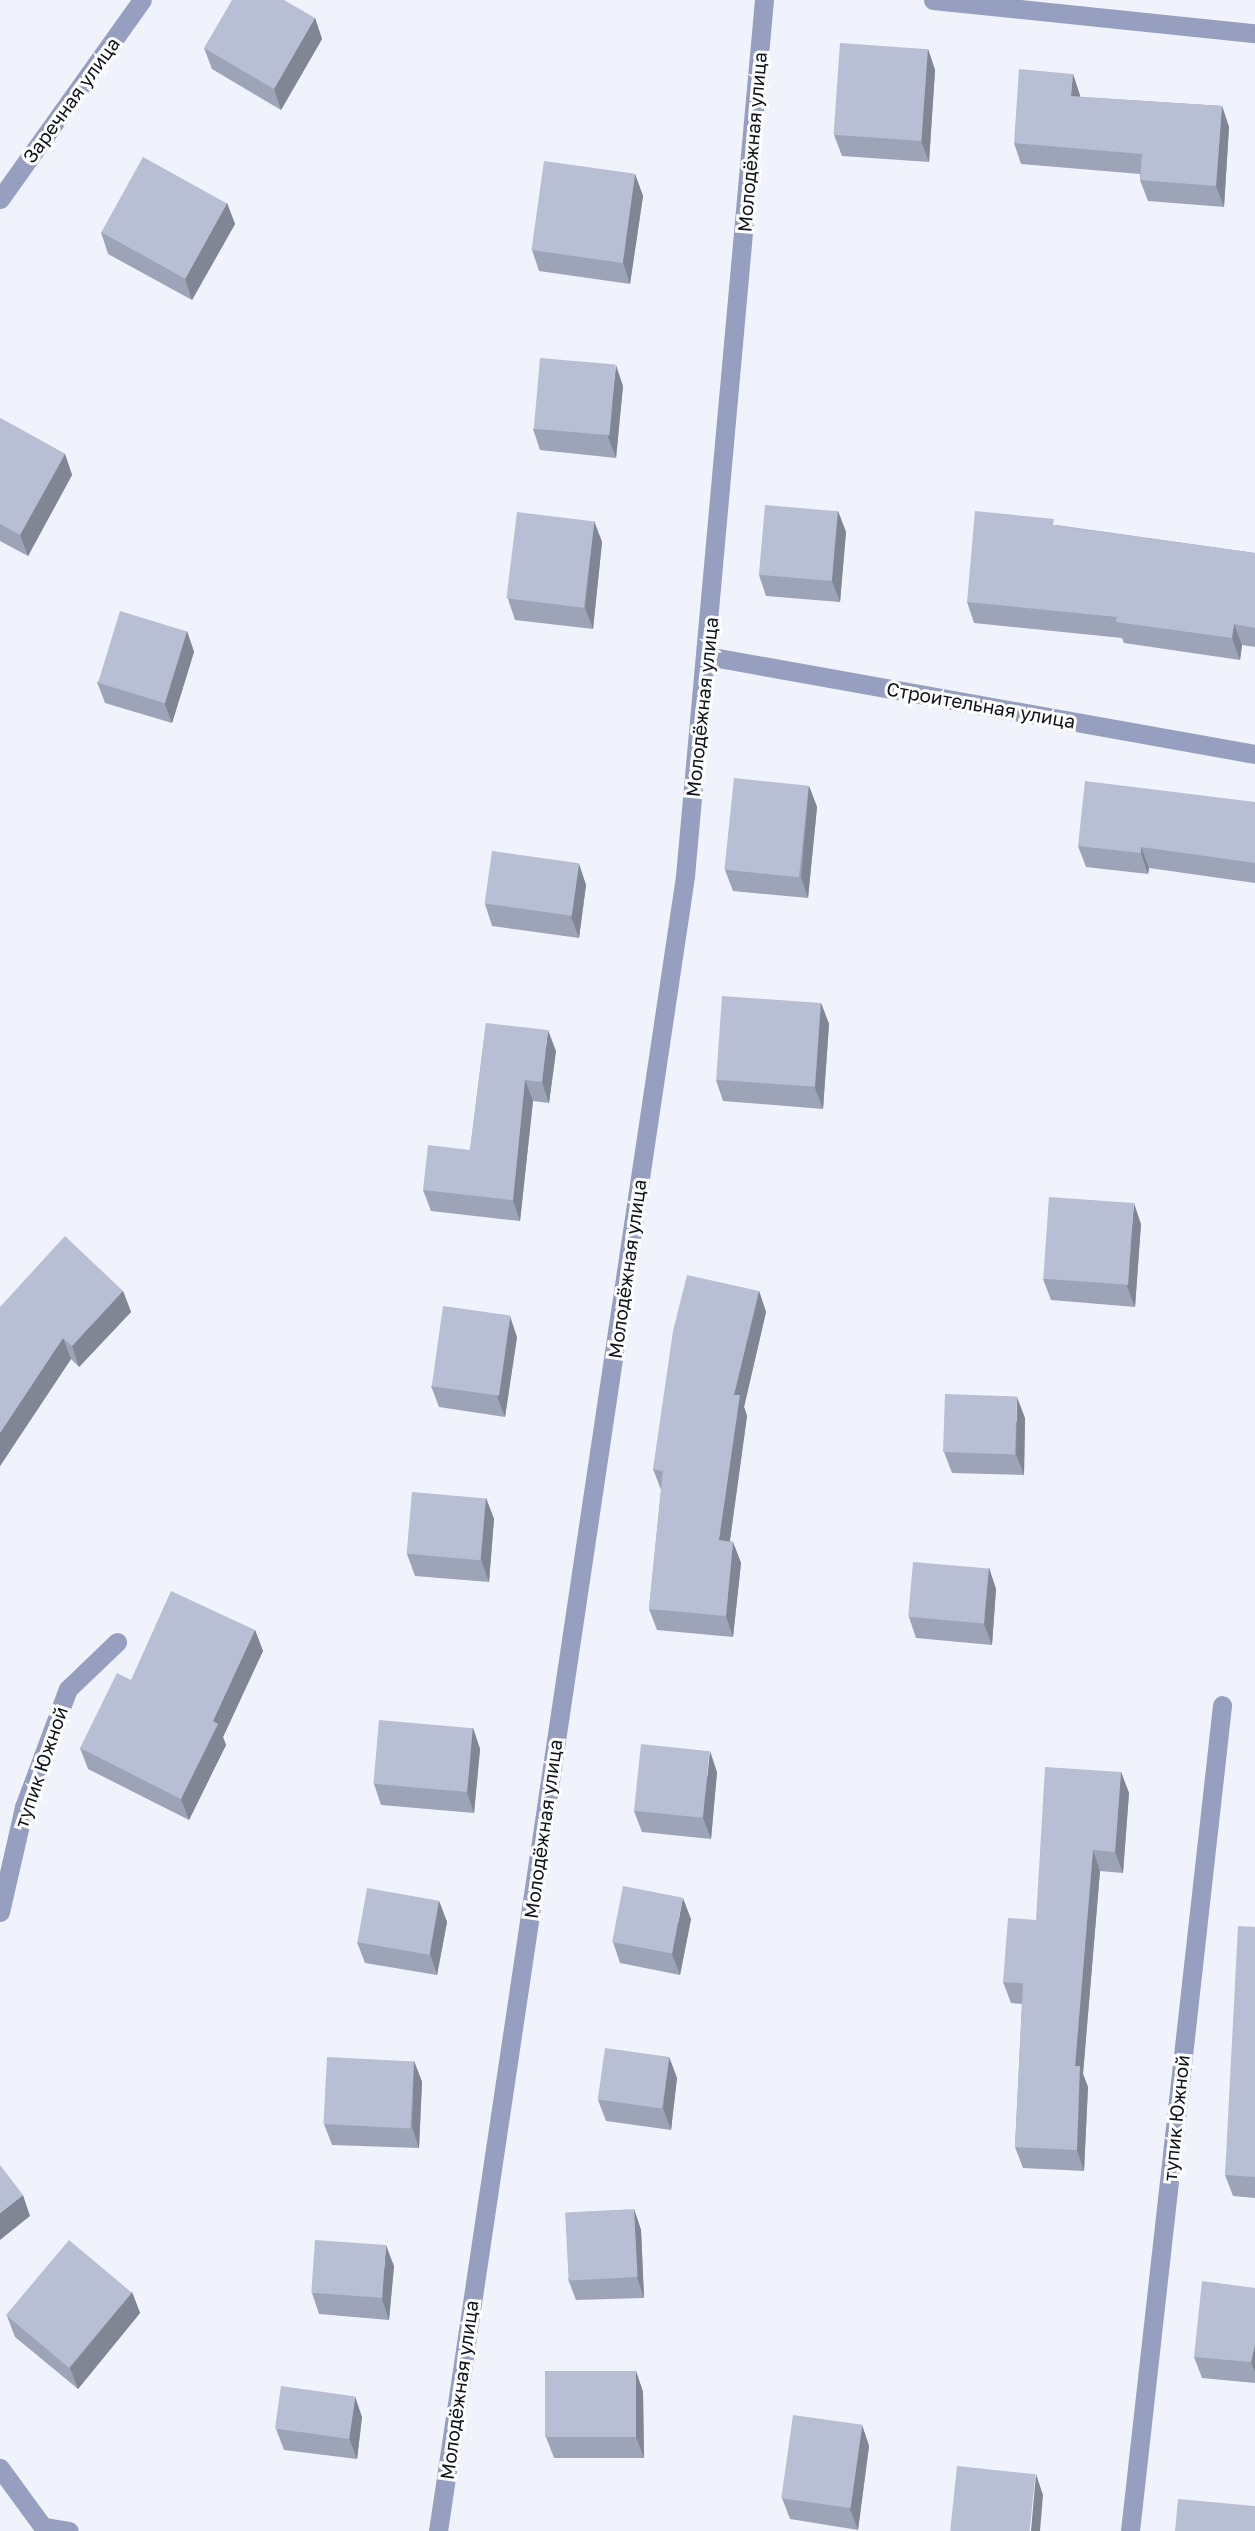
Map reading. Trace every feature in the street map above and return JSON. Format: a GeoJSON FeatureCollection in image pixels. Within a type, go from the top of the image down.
{"type":"FeatureCollection","features":[{"type":"Feature","properties":{"kind":"street","name":"Заречная улица"},"geometry":{"type":"LineString","coordinates":[[0,199],[142,0]]}},
{"type":"Feature","properties":{"kind":"street","name":"Молодёжная улица"},"geometry":{"type":"LineString","coordinates":[[438,2531],[683,890],[707,656],[764,0]]}},
{"type":"Feature","properties":{"kind":"street"},"geometry":{"type":"LineString","coordinates":[[933,0],[1255,33]]}},
{"type":"Feature","properties":{"kind":"street","name":"Строительная улица"},"geometry":{"type":"LineString","coordinates":[[707,656],[1255,754]]}},
{"type":"Feature","properties":{"kind":"street","name":"тупик Южной"},"geometry":{"type":"LineString","coordinates":[[0,1912],[24,1807],[68,1689],[117,1642]]}},
{"type":"Feature","properties":{"kind":"street","name":"тупик Южной"},"geometry":{"type":"LineString","coordinates":[[1130,2531],[1222,1705]]}},
{"type":"Feature","properties":{"kind":"street"},"geometry":{"type":"LineString","coordinates":[[0,2468],[45,2529],[69,2531]]}},
{"type":"Feature","properties":{"kind":"building"},"geometry":{"type":"Polygon","coordinates":[[[232,0],[284,0],[315,18],[274,89],[204,48],[232,0]]]}},
{"type":"Feature","properties":{"kind":"building"},"geometry":{"type":"Polygon","coordinates":[[[840,43],[928,49],[921,141],[834,135],[840,43]]]}},
{"type":"Feature","properties":{"kind":"building"},"geometry":{"type":"Polygon","coordinates":[[[1019,69],[1073,74],[1071,96],[1222,106],[1216,186],[1140,180],[1142,154],[1014,143],[1019,69]]]}},
{"type":"Feature","properties":{"kind":"building"},"geometry":{"type":"Polygon","coordinates":[[[143,157],[227,204],[185,279],[101,232],[143,157]]]}},
{"type":"Feature","properties":{"kind":"building"},"geometry":{"type":"Polygon","coordinates":[[[544,161],[635,174],[623,263],[531,250],[544,161]]]}},
{"type":"Feature","properties":{"kind":"building"},"geometry":{"type":"Polygon","coordinates":[[[540,358],[616,365],[610,435],[534,429],[540,358]]]}},
{"type":"Feature","properties":{"kind":"building"},"geometry":{"type":"Polygon","coordinates":[[[0,418],[65,454],[20,535],[0,524],[0,418]]]}},
{"type":"Feature","properties":{"kind":"building"},"geometry":{"type":"Polygon","coordinates":[[[765,505],[838,511],[832,581],[759,575],[765,505]]]}},
{"type":"Feature","properties":{"kind":"building"},"geometry":{"type":"Polygon","coordinates":[[[975,511],[1054,519],[1053,525],[1255,553],[1255,628],[1234,624],[1232,638],[1116,622],[1117,617],[967,602],[975,511]]]}},
{"type":"Feature","properties":{"kind":"building"},"geometry":{"type":"Polygon","coordinates":[[[517,512],[594,522],[584,608],[506,598],[517,512]]]}},
{"type":"Feature","properties":{"kind":"building"},"geometry":{"type":"Polygon","coordinates":[[[120,611],[187,631],[165,703],[98,683],[120,611]]]}},
{"type":"Feature","properties":{"kind":"building"},"geometry":{"type":"Polygon","coordinates":[[[734,778],[809,786],[799,877],[724,869],[734,778]]]}},
{"type":"Feature","properties":{"kind":"building"},"geometry":{"type":"Polygon","coordinates":[[[1085,781],[1255,802],[1255,863],[1141,847],[1141,853],[1078,846],[1085,781]]]}},
{"type":"Feature","properties":{"kind":"building"},"geometry":{"type":"Polygon","coordinates":[[[492,851],[579,863],[572,916],[485,903],[492,851]]]}},
{"type":"Feature","properties":{"kind":"building"},"geometry":{"type":"Polygon","coordinates":[[[722,996],[821,1003],[815,1087],[716,1080],[722,996]]]}},
{"type":"Feature","properties":{"kind":"building"},"geometry":{"type":"Polygon","coordinates":[[[486,1023],[548,1030],[542,1082],[525,1080],[513,1200],[423,1190],[428,1145],[470,1150],[486,1023]]]}},
{"type":"Feature","properties":{"kind":"building"},"geometry":{"type":"Polygon","coordinates":[[[1049,1197],[1134,1203],[1128,1285],[1043,1279],[1049,1197]]]}},
{"type":"Feature","properties":{"kind":"building"},"geometry":{"type":"Polygon","coordinates":[[[65,1236],[123,1291],[72,1346],[63,1338],[0,1433],[0,1307],[65,1236]]]}},
{"type":"Feature","properties":{"kind":"building"},"geometry":{"type":"Polygon","coordinates":[[[687,1275],[759,1291],[734,1395],[740,1395],[719,1540],[733,1542],[726,1616],[649,1609],[663,1471],[653,1469],[673,1331],[687,1275]]]}},
{"type":"Feature","properties":{"kind":"building"},"geometry":{"type":"Polygon","coordinates":[[[443,1306],[510,1315],[499,1396],[432,1386],[443,1306]]]}},
{"type":"Feature","properties":{"kind":"building"},"geometry":{"type":"Polygon","coordinates":[[[945,1394],[1017,1397],[1015,1454],[943,1452],[945,1394]]]}},
{"type":"Feature","properties":{"kind":"building"},"geometry":{"type":"Polygon","coordinates":[[[412,1492],[486,1498],[480,1560],[407,1554],[412,1492]]]}},
{"type":"Feature","properties":{"kind":"building"},"geometry":{"type":"Polygon","coordinates":[[[913,1562],[989,1569],[984,1623],[908,1617],[913,1562]]]}},
{"type":"Feature","properties":{"kind":"building"},"geometry":{"type":"Polygon","coordinates":[[[171,1591],[255,1630],[213,1721],[218,1724],[181,1799],[80,1748],[117,1673],[131,1680],[171,1591]]]}},
{"type":"Feature","properties":{"kind":"building"},"geometry":{"type":"Polygon","coordinates":[[[379,1720],[473,1728],[467,1792],[373,1784],[379,1720]]]}},
{"type":"Feature","properties":{"kind":"building"},"geometry":{"type":"Polygon","coordinates":[[[641,1744],[710,1751],[703,1818],[634,1811],[641,1744]]]}},
{"type":"Feature","properties":{"kind":"building"},"geometry":{"type":"Polygon","coordinates":[[[1045,1767],[1121,1772],[1115,1852],[1093,1850],[1075,2066],[1080,2066],[1077,2150],[1015,2147],[1023,1983],[1003,1982],[1008,1918],[1036,1920],[1045,1767]]]}},
{"type":"Feature","properties":{"kind":"building"},"geometry":{"type":"Polygon","coordinates":[[[623,1886],[683,1898],[672,1954],[612,1942],[623,1886]]]}},
{"type":"Feature","properties":{"kind":"building"},"geometry":{"type":"Polygon","coordinates":[[[367,1888],[439,1901],[429,1955],[357,1942],[367,1888]]]}},
{"type":"Feature","properties":{"kind":"building"},"geometry":{"type":"Polygon","coordinates":[[[1238,1926],[1255,1927],[1255,2177],[1225,2175],[1238,1926]]]}},
{"type":"Feature","properties":{"kind":"building"},"geometry":{"type":"Polygon","coordinates":[[[605,2048],[669,2057],[662,2109],[598,2099],[605,2048]]]}},
{"type":"Feature","properties":{"kind":"building"},"geometry":{"type":"Polygon","coordinates":[[[327,2057],[414,2062],[410,2128],[323,2124],[327,2057]]]}},
{"type":"Feature","properties":{"kind":"building"},"geometry":{"type":"Polygon","coordinates":[[[0,2165],[23,2195],[0,2213],[0,2165]]]}},
{"type":"Feature","properties":{"kind":"building"},"geometry":{"type":"Polygon","coordinates":[[[634,2209],[638,2277],[569,2281],[565,2213],[634,2209]]]}},
{"type":"Feature","properties":{"kind":"building"},"geometry":{"type":"Polygon","coordinates":[[[69,2240],[132,2293],[69,2368],[6,2315],[69,2240]]]}},
{"type":"Feature","properties":{"kind":"building"},"geometry":{"type":"Polygon","coordinates":[[[315,2240],[386,2245],[382,2298],[311,2293],[315,2240]]]}},
{"type":"Feature","properties":{"kind":"building"},"geometry":{"type":"Polygon","coordinates":[[[1202,2281],[1255,2288],[1255,2345],[1251,2362],[1194,2357],[1202,2281]]]}},
{"type":"Feature","properties":{"kind":"building"},"geometry":{"type":"Polygon","coordinates":[[[545,2371],[636,2371],[636,2437],[545,2437],[545,2371]]]}},
{"type":"Feature","properties":{"kind":"building"},"geometry":{"type":"Polygon","coordinates":[[[281,2386],[355,2396],[349,2439],[275,2429],[281,2386]]]}},
{"type":"Feature","properties":{"kind":"building"},"geometry":{"type":"Polygon","coordinates":[[[793,2415],[862,2425],[851,2508],[781,2498],[793,2415]]]}},
{"type":"Feature","properties":{"kind":"building"},"geometry":{"type":"Polygon","coordinates":[[[957,2466],[1036,2474],[1030,2531],[950,2531],[957,2466]]]}},
{"type":"Feature","properties":{"kind":"building"},"geometry":{"type":"Polygon","coordinates":[[[1178,2499],[1255,2506],[1255,2531],[1175,2531],[1178,2499]]]}}]}
